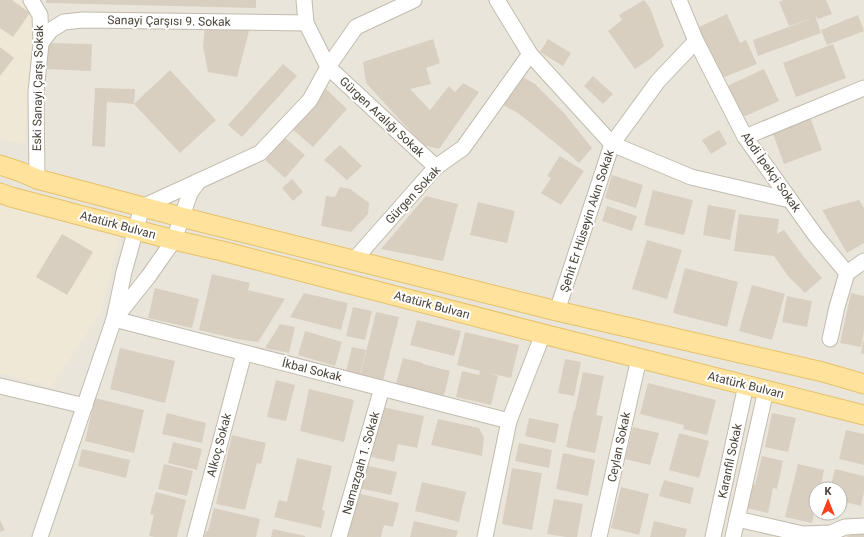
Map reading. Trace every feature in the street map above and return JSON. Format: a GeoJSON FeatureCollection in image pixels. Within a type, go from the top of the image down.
{"type":"FeatureCollection","features":[{"type":"Feature","properties":{"kind":"main road","name":"Atatürk Bulvarı"},"geometry":{"type":"LineString","coordinates":[[0,165],[37,179],[181,217],[558,311],[823,372],[864,384]]}},
{"type":"Feature","properties":{"kind":"main road","name":"Atatürk Bulvarı"},"geometry":{"type":"LineString","coordinates":[[0,193],[174,240],[864,414]]}},
{"type":"Feature","properties":{"kind":"street","name":"Eski Sanayi Çarşı Sokak"},"geometry":{"type":"LineString","coordinates":[[31,0],[40,15],[41,43],[36,92],[37,179]]}},
{"type":"Feature","properties":{"kind":"street"},"geometry":{"type":"LineString","coordinates":[[304,0],[306,23],[328,67]]}},
{"type":"Feature","properties":{"kind":"street"},"geometry":{"type":"LineString","coordinates":[[40,537],[114,319],[124,272],[142,207],[260,153],[310,100],[328,67],[356,27],[414,0]]}},
{"type":"Feature","properties":{"kind":"street"},"geometry":{"type":"LineString","coordinates":[[497,0],[530,54],[612,144],[691,177],[790,200]]}},
{"type":"Feature","properties":{"kind":"street","name":"Abdi İpekçi Sokak"},"geometry":{"type":"LineString","coordinates":[[679,0],[696,41],[745,137],[816,236],[847,273]]}},
{"type":"Feature","properties":{"kind":"street","name":"Sanayi Çarşısı 9. Sokak"},"geometry":{"type":"LineString","coordinates":[[41,43],[51,30],[64,22],[83,20],[306,23]]}},
{"type":"Feature","properties":{"kind":"street","name":"Şehit Er Hüseyin Akın Sokak"},"geometry":{"type":"LineString","coordinates":[[558,311],[612,144],[658,81],[696,41]]}},
{"type":"Feature","properties":{"kind":"street","name":"Gürgen Sokak"},"geometry":{"type":"LineString","coordinates":[[354,260],[436,167],[463,148],[530,54]]}},
{"type":"Feature","properties":{"kind":"street","name":"Gürgen Aralığı Sokak"},"geometry":{"type":"LineString","coordinates":[[328,67],[436,167]]}},
{"type":"Feature","properties":{"kind":"street"},"geometry":{"type":"LineString","coordinates":[[745,137],[864,88]]}},
{"type":"Feature","properties":{"kind":"street"},"geometry":{"type":"LineString","coordinates":[[114,319],[148,277],[174,240],[190,193],[198,182]]}},
{"type":"Feature","properties":{"kind":"street"},"geometry":{"type":"LineString","coordinates":[[830,340],[837,307],[847,273],[864,261]]}},
{"type":"Feature","properties":{"kind":"street","name":"İkbal Sokak"},"geometry":{"type":"LineString","coordinates":[[114,319],[509,421]]}},
{"type":"Feature","properties":{"kind":"street"},"geometry":{"type":"LineString","coordinates":[[485,537],[509,421],[543,334]]}},
{"type":"Feature","properties":{"kind":"street","name":"Alkoç Sokak"},"geometry":{"type":"LineString","coordinates":[[195,537],[244,353]]}},
{"type":"Feature","properties":{"kind":"street","name":"Ceylan Sokak"},"geometry":{"type":"LineString","coordinates":[[599,537],[639,358]]}},
{"type":"Feature","properties":{"kind":"street","name":"Karanfil Sokak"},"geometry":{"type":"LineString","coordinates":[[713,537],[746,385]]}},
{"type":"Feature","properties":{"kind":"street"},"geometry":{"type":"LineString","coordinates":[[0,386],[85,406]]}},
{"type":"Feature","properties":{"kind":"street","name":"Namazgah 1. Sokak"},"geometry":{"type":"LineString","coordinates":[[339,537],[382,388]]}},
{"type":"Feature","properties":{"kind":"street","name":"Karanfil Sokak"},"geometry":{"type":"LineString","coordinates":[[733,537],[766,390]]}},
{"type":"Feature","properties":{"kind":"street"},"geometry":{"type":"LineString","coordinates":[[737,519],[804,534],[831,535],[845,527],[864,526]]}},
{"type":"Feature","properties":{"kind":"shaded area"},"geometry":{"type":"Polygon","coordinates":[[[0,0],[864,0],[864,537],[0,537],[0,0]]]}},
{"type":"Feature","properties":{"kind":"shaded area"},"geometry":{"type":"Polygon","coordinates":[[[0,0],[26,0],[40,15],[24,144],[0,138],[0,0]]]}},
{"type":"Feature","properties":{"kind":"shaded area"},"geometry":{"type":"Polygon","coordinates":[[[0,196],[120,232],[101,312],[51,387],[0,373],[0,196]]]}},
{"type":"Feature","properties":{"kind":"building"},"geometry":{"type":"Polygon","coordinates":[[[0,0],[12,0],[30,13],[13,37],[0,28],[0,0]]]}},
{"type":"Feature","properties":{"kind":"building"},"geometry":{"type":"Polygon","coordinates":[[[46,0],[256,0],[256,8],[46,3],[46,0]]]}},
{"type":"Feature","properties":{"kind":"building"},"geometry":{"type":"Polygon","coordinates":[[[644,0],[650,8],[664,46],[650,59],[635,69],[608,31],[622,20],[619,15],[644,0]]]}},
{"type":"Feature","properties":{"kind":"building"},"geometry":{"type":"Polygon","coordinates":[[[784,0],[826,0],[832,14],[818,19],[815,15],[821,33],[758,56],[753,40],[813,18],[789,26],[779,2],[784,0]]]}},
{"type":"Feature","properties":{"kind":"building"},"geometry":{"type":"Polygon","coordinates":[[[727,14],[740,43],[746,40],[757,64],[717,80],[695,29],[727,14]]]}},
{"type":"Feature","properties":{"kind":"building"},"geometry":{"type":"Polygon","coordinates":[[[858,15],[864,31],[827,45],[821,30],[858,15]]]}},
{"type":"Feature","properties":{"kind":"building"},"geometry":{"type":"Polygon","coordinates":[[[205,26],[250,27],[237,77],[208,72],[203,46],[205,26]]]}},
{"type":"Feature","properties":{"kind":"building"},"geometry":{"type":"Polygon","coordinates":[[[433,39],[440,63],[426,68],[431,84],[410,89],[430,110],[449,86],[455,92],[463,83],[479,92],[439,149],[423,145],[366,83],[363,62],[433,39]]]}},
{"type":"Feature","properties":{"kind":"building"},"geometry":{"type":"Polygon","coordinates":[[[548,39],[571,53],[563,66],[540,52],[548,39]]]}},
{"type":"Feature","properties":{"kind":"building"},"geometry":{"type":"Polygon","coordinates":[[[46,43],[92,44],[91,71],[45,69],[46,43]]]}},
{"type":"Feature","properties":{"kind":"building"},"geometry":{"type":"Polygon","coordinates":[[[833,44],[846,78],[796,97],[783,63],[833,44]]]}},
{"type":"Feature","properties":{"kind":"building"},"geometry":{"type":"Polygon","coordinates":[[[0,47],[14,58],[0,76],[0,47]]]}},
{"type":"Feature","properties":{"kind":"building"},"geometry":{"type":"Polygon","coordinates":[[[283,64],[297,76],[242,137],[228,125],[283,64]]]}},
{"type":"Feature","properties":{"kind":"building"},"geometry":{"type":"Polygon","coordinates":[[[764,69],[779,101],[739,119],[725,87],[764,69]]]}},
{"type":"Feature","properties":{"kind":"building"},"geometry":{"type":"Polygon","coordinates":[[[170,70],[216,120],[180,153],[134,104],[170,70]]]}},
{"type":"Feature","properties":{"kind":"building"},"geometry":{"type":"Polygon","coordinates":[[[521,76],[535,84],[564,113],[592,148],[579,163],[518,113],[503,105],[521,76]]]}},
{"type":"Feature","properties":{"kind":"building"},"geometry":{"type":"Polygon","coordinates":[[[593,76],[613,94],[603,104],[584,86],[593,76]]]}},
{"type":"Feature","properties":{"kind":"building"},"geometry":{"type":"Polygon","coordinates":[[[95,88],[135,89],[134,104],[107,102],[105,147],[92,146],[95,88]]]}},
{"type":"Feature","properties":{"kind":"building"},"geometry":{"type":"Polygon","coordinates":[[[326,89],[347,109],[313,147],[291,128],[326,89]]]}},
{"type":"Feature","properties":{"kind":"building"},"geometry":{"type":"Polygon","coordinates":[[[809,114],[822,150],[784,164],[771,128],[809,114]]]}},
{"type":"Feature","properties":{"kind":"building"},"geometry":{"type":"Polygon","coordinates":[[[719,130],[727,144],[711,154],[702,140],[719,130]]]}},
{"type":"Feature","properties":{"kind":"building"},"geometry":{"type":"Polygon","coordinates":[[[284,137],[305,155],[285,178],[265,160],[284,137]]]}},
{"type":"Feature","properties":{"kind":"building"},"geometry":{"type":"Polygon","coordinates":[[[340,145],[362,166],[347,180],[324,160],[340,145]]]}},
{"type":"Feature","properties":{"kind":"building"},"geometry":{"type":"Polygon","coordinates":[[[560,156],[584,171],[561,205],[541,193],[551,178],[547,176],[560,156]]]}},
{"type":"Feature","properties":{"kind":"building"},"geometry":{"type":"Polygon","coordinates":[[[612,175],[643,185],[636,208],[605,198],[612,175]]]}},
{"type":"Feature","properties":{"kind":"building"},"geometry":{"type":"Polygon","coordinates":[[[292,179],[303,192],[293,201],[282,188],[292,179]]]}},
{"type":"Feature","properties":{"kind":"building"},"geometry":{"type":"Polygon","coordinates":[[[340,187],[350,189],[369,203],[368,214],[351,232],[321,226],[326,196],[335,197],[340,187]]]}},
{"type":"Feature","properties":{"kind":"building"},"geometry":{"type":"Polygon","coordinates":[[[653,190],[693,200],[684,235],[644,225],[653,190]]]}},
{"type":"Feature","properties":{"kind":"building"},"geometry":{"type":"Polygon","coordinates":[[[426,196],[458,204],[443,261],[381,249],[426,196]]]}},
{"type":"Feature","properties":{"kind":"building"},"geometry":{"type":"Polygon","coordinates":[[[859,200],[864,208],[864,243],[847,253],[822,210],[859,200]]]}},
{"type":"Feature","properties":{"kind":"building"},"geometry":{"type":"Polygon","coordinates":[[[478,202],[515,211],[507,243],[470,235],[478,202]]]}},
{"type":"Feature","properties":{"kind":"building"},"geometry":{"type":"Polygon","coordinates":[[[708,205],[736,210],[730,240],[703,235],[708,205]]]}},
{"type":"Feature","properties":{"kind":"building"},"geometry":{"type":"Polygon","coordinates":[[[607,206],[637,216],[632,231],[602,221],[607,206]]]}},
{"type":"Feature","properties":{"kind":"building"},"geometry":{"type":"Polygon","coordinates":[[[739,214],[779,219],[777,234],[784,230],[822,278],[805,293],[788,276],[774,256],[734,251],[739,214]]]}},
{"type":"Feature","properties":{"kind":"building"},"geometry":{"type":"Polygon","coordinates":[[[62,234],[93,252],[67,295],[36,277],[62,234]]]}},
{"type":"Feature","properties":{"kind":"building"},"geometry":{"type":"Polygon","coordinates":[[[647,240],[682,250],[667,299],[632,289],[647,240]]]}},
{"type":"Feature","properties":{"kind":"building"},"geometry":{"type":"Polygon","coordinates":[[[685,268],[738,282],[727,327],[673,313],[685,268]]]}},
{"type":"Feature","properties":{"kind":"building"},"geometry":{"type":"Polygon","coordinates":[[[212,274],[250,283],[248,290],[285,299],[258,342],[237,339],[199,330],[212,274]]]}},
{"type":"Feature","properties":{"kind":"building"},"geometry":{"type":"Polygon","coordinates":[[[752,285],[785,294],[772,340],[739,331],[752,285]]]}},
{"type":"Feature","properties":{"kind":"building"},"geometry":{"type":"Polygon","coordinates":[[[155,288],[199,299],[192,328],[148,318],[155,288]]]}},
{"type":"Feature","properties":{"kind":"building"},"geometry":{"type":"Polygon","coordinates":[[[304,293],[348,303],[341,330],[290,317],[304,293]]]}},
{"type":"Feature","properties":{"kind":"building"},"geometry":{"type":"Polygon","coordinates":[[[851,293],[864,296],[864,331],[861,347],[840,343],[851,293]]]}},
{"type":"Feature","properties":{"kind":"building"},"geometry":{"type":"Polygon","coordinates":[[[787,296],[812,301],[807,327],[782,322],[787,296]]]}},
{"type":"Feature","properties":{"kind":"building"},"geometry":{"type":"Polygon","coordinates":[[[353,307],[372,311],[365,340],[346,336],[353,307]]]}},
{"type":"Feature","properties":{"kind":"building"},"geometry":{"type":"Polygon","coordinates":[[[376,312],[399,317],[383,381],[360,376],[376,312]]]}},
{"type":"Feature","properties":{"kind":"building"},"geometry":{"type":"Polygon","coordinates":[[[417,320],[461,331],[454,356],[410,345],[417,320]]]}},
{"type":"Feature","properties":{"kind":"building"},"geometry":{"type":"Polygon","coordinates":[[[280,324],[295,327],[289,353],[265,348],[280,324]]]}},
{"type":"Feature","properties":{"kind":"building"},"geometry":{"type":"Polygon","coordinates":[[[305,331],[342,342],[335,366],[298,355],[305,331]]]}},
{"type":"Feature","properties":{"kind":"building"},"geometry":{"type":"Polygon","coordinates":[[[465,332],[519,345],[511,378],[488,373],[498,376],[491,405],[456,397],[462,371],[479,375],[480,371],[457,365],[465,332]]]}},
{"type":"Feature","properties":{"kind":"building"},"geometry":{"type":"Polygon","coordinates":[[[864,341],[864,354],[861,353],[864,341]]]}},
{"type":"Feature","properties":{"kind":"building"},"geometry":{"type":"Polygon","coordinates":[[[352,347],[366,350],[360,374],[346,371],[352,347]]]}},
{"type":"Feature","properties":{"kind":"building"},"geometry":{"type":"Polygon","coordinates":[[[120,348],[175,361],[165,403],[110,389],[120,348]]]}},
{"type":"Feature","properties":{"kind":"building"},"geometry":{"type":"Polygon","coordinates":[[[403,358],[450,371],[443,399],[395,387],[403,358]]]}},
{"type":"Feature","properties":{"kind":"building"},"geometry":{"type":"Polygon","coordinates":[[[565,359],[581,362],[574,396],[558,393],[565,359]]]}},
{"type":"Feature","properties":{"kind":"building"},"geometry":{"type":"Polygon","coordinates":[[[583,372],[604,376],[596,415],[603,416],[595,453],[566,447],[583,372]]]}},
{"type":"Feature","properties":{"kind":"building"},"geometry":{"type":"Polygon","coordinates":[[[276,380],[295,385],[286,421],[267,417],[276,380]]]}},
{"type":"Feature","properties":{"kind":"building"},"geometry":{"type":"Polygon","coordinates":[[[648,383],[716,400],[707,435],[683,429],[684,425],[640,414],[648,383]]]}},
{"type":"Feature","properties":{"kind":"building"},"geometry":{"type":"Polygon","coordinates":[[[309,389],[354,400],[344,442],[300,431],[309,389]]]}},
{"type":"Feature","properties":{"kind":"building"},"geometry":{"type":"Polygon","coordinates":[[[95,398],[144,410],[134,453],[85,441],[95,398]]]}},
{"type":"Feature","properties":{"kind":"building"},"geometry":{"type":"Polygon","coordinates":[[[378,406],[424,416],[417,448],[398,444],[394,462],[367,456],[378,406]]]}},
{"type":"Feature","properties":{"kind":"building"},"geometry":{"type":"Polygon","coordinates":[[[167,413],[206,423],[202,443],[162,434],[167,413]]]}},
{"type":"Feature","properties":{"kind":"building"},"geometry":{"type":"Polygon","coordinates":[[[772,413],[796,418],[788,452],[765,447],[772,413]]]}},
{"type":"Feature","properties":{"kind":"building"},"geometry":{"type":"Polygon","coordinates":[[[529,418],[559,424],[555,443],[525,436],[529,418]]]}},
{"type":"Feature","properties":{"kind":"building"},"geometry":{"type":"Polygon","coordinates":[[[438,419],[479,428],[484,438],[482,456],[431,445],[438,419]]]}},
{"type":"Feature","properties":{"kind":"building"},"geometry":{"type":"Polygon","coordinates":[[[633,427],[659,433],[650,465],[625,459],[633,427]]]}},
{"type":"Feature","properties":{"kind":"building"},"geometry":{"type":"Polygon","coordinates":[[[846,430],[864,434],[864,465],[839,459],[846,430]]]}},
{"type":"Feature","properties":{"kind":"building"},"geometry":{"type":"Polygon","coordinates":[[[679,433],[709,441],[699,478],[669,470],[679,433]]]}},
{"type":"Feature","properties":{"kind":"building"},"geometry":{"type":"Polygon","coordinates":[[[232,435],[266,443],[261,464],[257,463],[245,510],[216,504],[232,435]]]}},
{"type":"Feature","properties":{"kind":"building"},"geometry":{"type":"Polygon","coordinates":[[[173,442],[202,449],[197,470],[168,463],[173,442]]]}},
{"type":"Feature","properties":{"kind":"building"},"geometry":{"type":"Polygon","coordinates":[[[519,443],[552,450],[549,468],[515,461],[519,443]]]}},
{"type":"Feature","properties":{"kind":"building"},"geometry":{"type":"Polygon","coordinates":[[[82,449],[130,460],[126,478],[78,466],[82,449]]]}},
{"type":"Feature","properties":{"kind":"building"},"geometry":{"type":"Polygon","coordinates":[[[563,453],[595,460],[588,496],[556,489],[563,453]]]}},
{"type":"Feature","properties":{"kind":"building"},"geometry":{"type":"Polygon","coordinates":[[[762,456],[783,461],[777,489],[773,488],[768,513],[746,508],[752,484],[755,485],[762,456]]]}},
{"type":"Feature","properties":{"kind":"building"},"geometry":{"type":"Polygon","coordinates":[[[297,458],[332,466],[322,510],[325,511],[321,528],[274,517],[279,500],[287,502],[297,458]]]}},
{"type":"Feature","properties":{"kind":"building"},"geometry":{"type":"Polygon","coordinates":[[[164,464],[193,471],[187,496],[158,489],[164,464]]]}},
{"type":"Feature","properties":{"kind":"building"},"geometry":{"type":"Polygon","coordinates":[[[798,464],[824,470],[822,481],[808,481],[808,521],[812,521],[812,523],[785,517],[798,464]]]}},
{"type":"Feature","properties":{"kind":"building"},"geometry":{"type":"Polygon","coordinates":[[[364,465],[397,472],[391,495],[358,488],[364,465]]]}},
{"type":"Feature","properties":{"kind":"building"},"geometry":{"type":"Polygon","coordinates":[[[512,468],[542,473],[532,530],[502,524],[512,468]]]}},
{"type":"Feature","properties":{"kind":"building"},"geometry":{"type":"Polygon","coordinates":[[[835,469],[864,476],[864,492],[861,506],[848,503],[848,481],[832,481],[835,469]]]}},
{"type":"Feature","properties":{"kind":"building"},"geometry":{"type":"Polygon","coordinates":[[[664,480],[694,488],[690,504],[659,496],[664,480]]]}},
{"type":"Feature","properties":{"kind":"building"},"geometry":{"type":"Polygon","coordinates":[[[422,482],[466,492],[459,522],[415,511],[422,482]]]}},
{"type":"Feature","properties":{"kind":"building"},"geometry":{"type":"Polygon","coordinates":[[[621,487],[649,494],[639,535],[611,528],[621,487]]]}},
{"type":"Feature","properties":{"kind":"building"},"geometry":{"type":"Polygon","coordinates":[[[156,492],[186,500],[177,537],[149,536],[154,515],[150,514],[156,492]]]}},
{"type":"Feature","properties":{"kind":"building"},"geometry":{"type":"Polygon","coordinates":[[[357,493],[399,503],[393,527],[384,525],[381,537],[345,536],[357,493]]]}},
{"type":"Feature","properties":{"kind":"building"},"geometry":{"type":"Polygon","coordinates":[[[554,499],[583,504],[577,537],[547,534],[554,499]]]}},
{"type":"Feature","properties":{"kind":"building"},"geometry":{"type":"Polygon","coordinates":[[[214,508],[260,519],[256,537],[204,537],[206,531],[208,531],[214,508]]]}},
{"type":"Feature","properties":{"kind":"building"},"geometry":{"type":"Polygon","coordinates":[[[0,520],[5,530],[0,532],[0,520]]]}},
{"type":"Feature","properties":{"kind":"building"},"geometry":{"type":"Polygon","coordinates":[[[414,521],[458,531],[456,537],[410,537],[414,521]]]}},
{"type":"Feature","properties":{"kind":"building"},"geometry":{"type":"Polygon","coordinates":[[[654,521],[687,529],[685,537],[650,537],[654,521]]]}},
{"type":"Feature","properties":{"kind":"building"},"geometry":{"type":"Polygon","coordinates":[[[273,529],[305,536],[305,537],[271,537],[273,529]]]}},
{"type":"Feature","properties":{"kind":"building"},"geometry":{"type":"Polygon","coordinates":[[[859,531],[864,533],[864,537],[846,537],[859,531]]]}}]}
